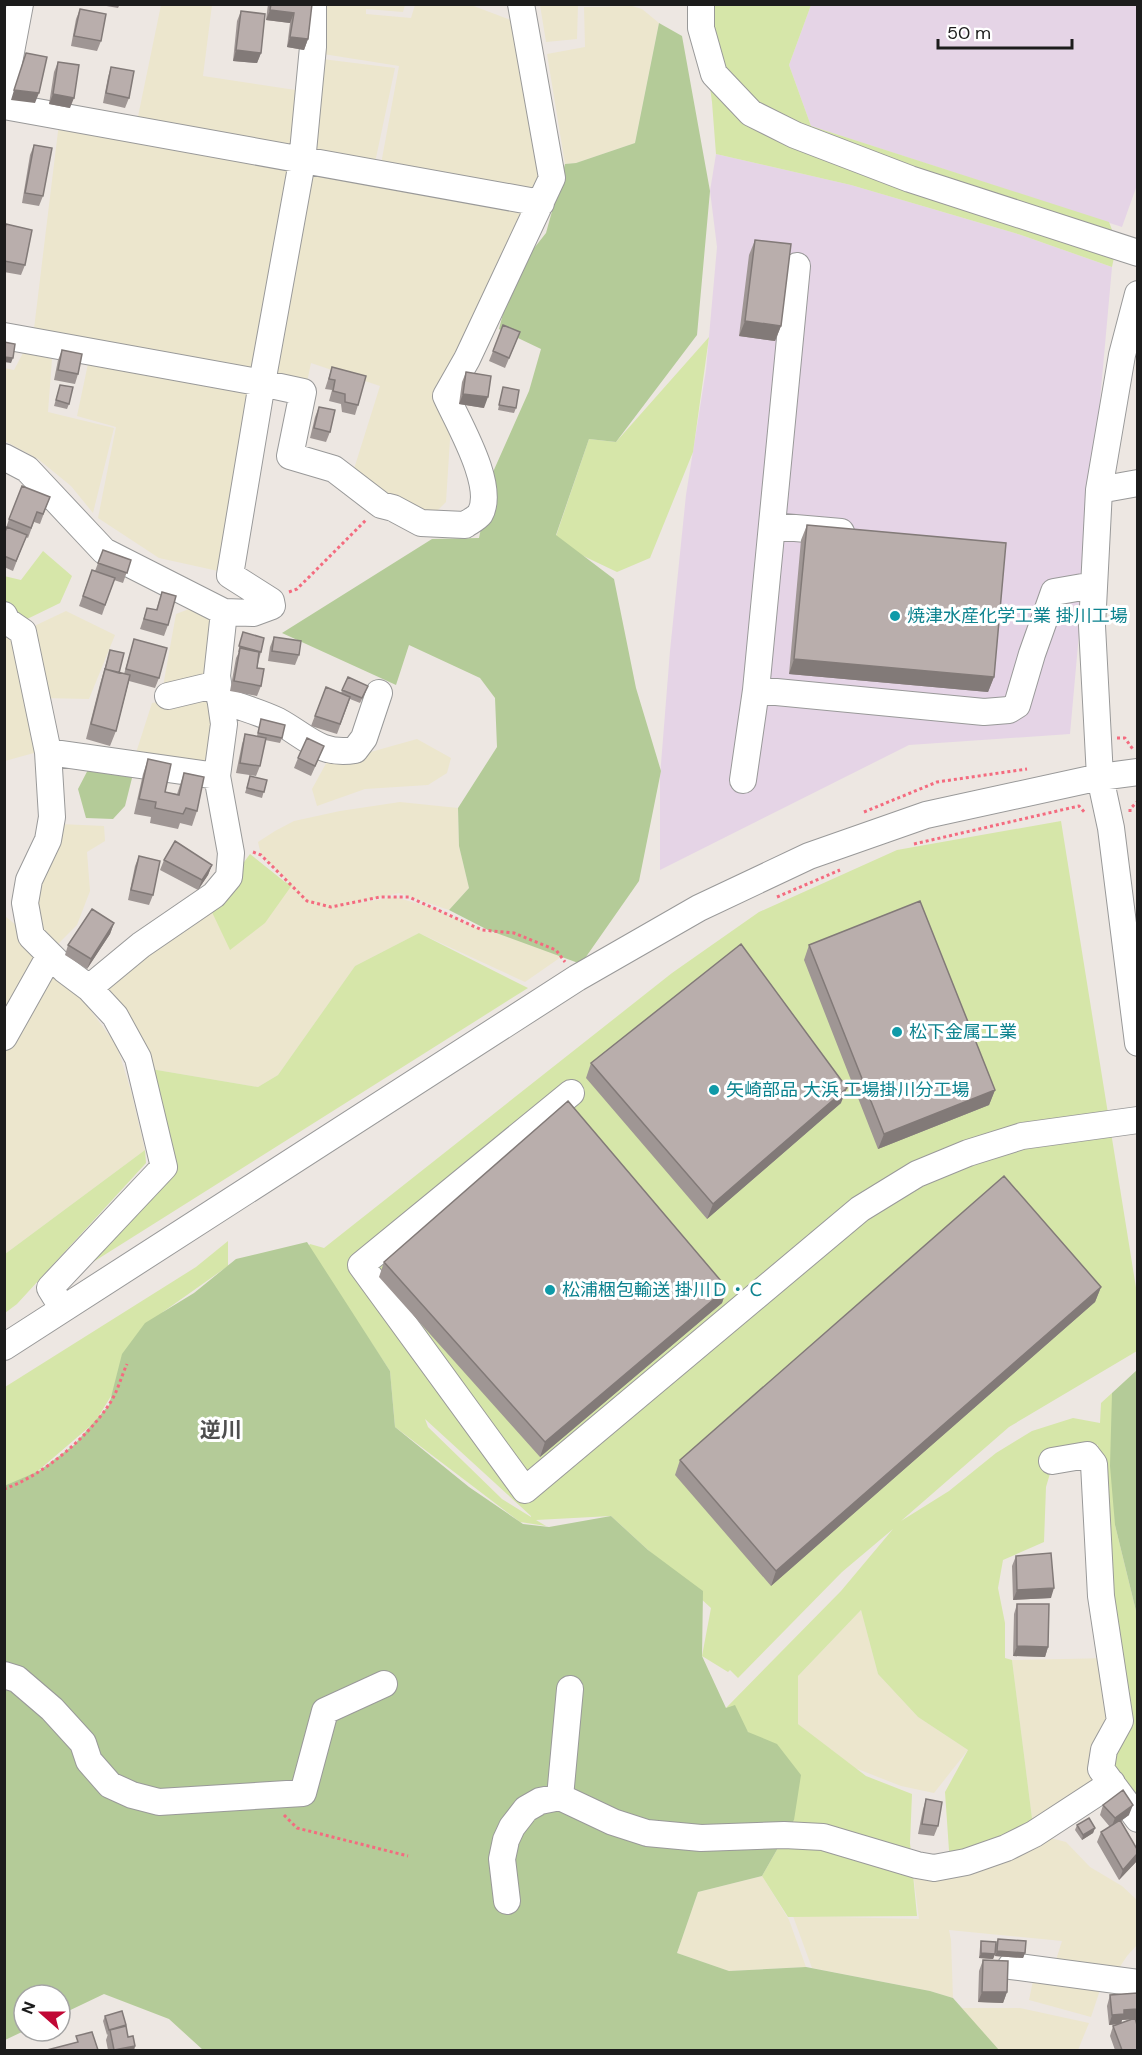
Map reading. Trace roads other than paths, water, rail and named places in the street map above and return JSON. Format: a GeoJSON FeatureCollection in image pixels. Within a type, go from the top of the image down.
{"type":"FeatureCollection","features":[{"type":"Feature","properties":{"kind":"street"},"geometry":{"type":"LineString","coordinates":[[4,89],[20,4]]}},
{"type":"Feature","properties":{"kind":"street"},"geometry":{"type":"LineString","coordinates":[[9,466],[27,469],[104,551],[224,612],[254,613],[272,606],[271,600],[230,574],[302,162],[313,47],[313,4]]}},
{"type":"Feature","properties":{"kind":"street"},"geometry":{"type":"LineString","coordinates":[[4,336],[303,392],[290,456],[334,469],[381,505],[393,508],[421,523],[465,525],[480,514],[484,495],[481,472],[446,396],[467,359],[552,178],[520,4]]}},
{"type":"Feature","properties":{"kind":"street"},"geometry":{"type":"LineString","coordinates":[[701,4],[701,28],[714,74],[751,113],[795,135],[910,179],[1137,253]]}},
{"type":"Feature","properties":{"kind":"street"},"geometry":{"type":"LineString","coordinates":[[4,106],[302,162],[541,203]]}},
{"type":"Feature","properties":{"kind":"street"},"geometry":{"type":"LineString","coordinates":[[743,780],[756,690],[797,266]]}},
{"type":"Feature","properties":{"kind":"street"},"geometry":{"type":"LineString","coordinates":[[1137,294],[1122,355],[1099,490],[1092,626],[1100,777],[1111,828],[1137,1043]]}},
{"type":"Feature","properties":{"kind":"street"},"geometry":{"type":"LineString","coordinates":[[1099,490],[1137,483]]}},
{"type":"Feature","properties":{"kind":"street"},"geometry":{"type":"LineString","coordinates":[[772,525],[864,534]]}},
{"type":"Feature","properties":{"kind":"street"},"geometry":{"type":"LineString","coordinates":[[756,690],[984,712],[1009,710],[1017,705],[1054,592],[1094,585]]}},
{"type":"Feature","properties":{"kind":"street"},"geometry":{"type":"LineString","coordinates":[[89,988],[141,945],[214,895],[229,877],[231,854],[217,776],[224,724],[217,676],[224,612]]}},
{"type":"Feature","properties":{"kind":"street"},"geometry":{"type":"LineString","coordinates":[[4,615],[7,621],[23,632],[48,752],[52,817],[48,840],[29,880],[25,903],[31,936],[65,970],[89,988],[115,1016],[138,1058],[164,1167],[50,1288],[63,1309]]}},
{"type":"Feature","properties":{"kind":"street"},"geometry":{"type":"LineString","coordinates":[[168,696],[219,692],[279,722],[307,741],[339,753],[355,750],[364,738],[379,693]]}},
{"type":"Feature","properties":{"kind":"street"},"geometry":{"type":"LineString","coordinates":[[48,752],[217,776]]}},
{"type":"Feature","properties":{"kind":"street"},"geometry":{"type":"LineString","coordinates":[[4,1347],[577,978],[699,908],[809,856],[926,815],[1100,777],[1137,772]]}},
{"type":"Feature","properties":{"kind":"street"},"geometry":{"type":"LineString","coordinates":[[4,1037],[50,955]]}},
{"type":"Feature","properties":{"kind":"street"},"geometry":{"type":"LineString","coordinates":[[571,1093],[361,1265],[525,1490],[860,1209],[917,1174],[968,1153],[1022,1136],[1137,1120]]}},
{"type":"Feature","properties":{"kind":"street"},"geometry":{"type":"LineString","coordinates":[[1052,1461],[1087,1455],[1094,1464],[1101,1596],[1120,1721],[1104,1750],[1107,1776],[1137,1819]]}},
{"type":"Feature","properties":{"kind":"street"},"geometry":{"type":"LineString","coordinates":[[4,1675],[17,1679],[52,1709],[83,1743],[89,1761],[110,1785],[132,1795],[159,1802],[303,1792],[326,1711],[384,1684]]}},
{"type":"Feature","properties":{"kind":"street"},"geometry":{"type":"LineString","coordinates":[[560,1797],[570,1689]]}},
{"type":"Feature","properties":{"kind":"street"},"geometry":{"type":"LineString","coordinates":[[507,1901],[503,1877],[503,1851],[512,1827],[526,1809],[540,1801],[560,1797],[613,1822],[647,1833],[701,1838],[784,1835],[823,1837],[934,1868],[966,1862],[1006,1848],[1034,1834],[1107,1776]]}},
{"type":"Feature","properties":{"kind":"street"},"geometry":{"type":"LineString","coordinates":[[1011,1966],[1137,1983]]}},
{"type":"Feature","properties":{"kind":"place","name":"焼津水産化学工業 掛川工場"},"geometry":{"type":"Point","coordinates":[895,616]}},
{"type":"Feature","properties":{"kind":"place","name":"松下金属工業"},"geometry":{"type":"Point","coordinates":[897,1032]}},
{"type":"Feature","properties":{"kind":"place","name":"矢崎部品 大浜 工場掛川分工場"},"geometry":{"type":"Point","coordinates":[714,1090]}},
{"type":"Feature","properties":{"kind":"place","name":"松浦梱包輸送 掛川Ｄ・Ｃ"},"geometry":{"type":"Point","coordinates":[550,1290]}},
{"type":"Feature","properties":{"kind":"district","name":"逆川"},"geometry":{"type":"Point","coordinates":[221,1430]}}]}
